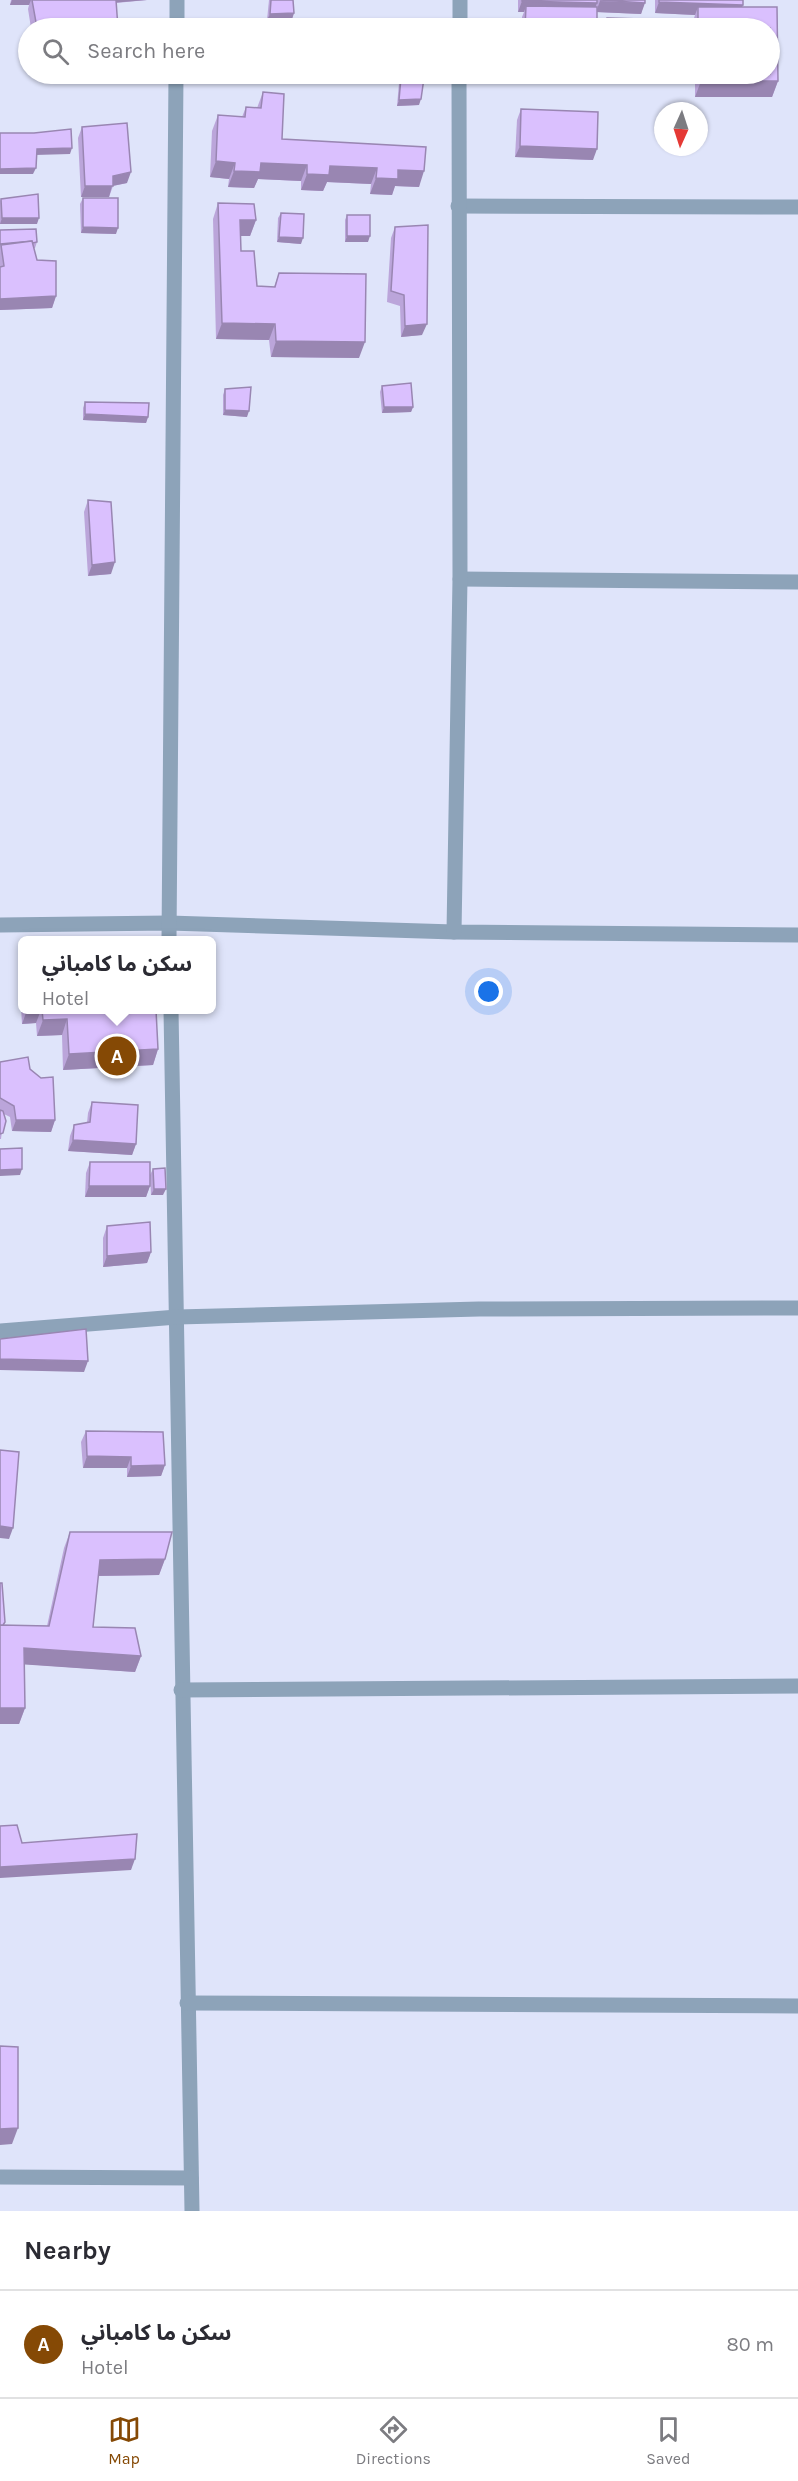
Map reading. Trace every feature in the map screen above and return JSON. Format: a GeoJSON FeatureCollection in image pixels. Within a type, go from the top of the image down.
{"type":"FeatureCollection","features":[{"type":"Feature","properties":{"kind":"street"},"geometry":{"type":"LineString","coordinates":[[177,0],[177,18]]}},
{"type":"Feature","properties":{"kind":"street"},"geometry":{"type":"LineString","coordinates":[[460,0],[460,18]]}},
{"type":"Feature","properties":{"kind":"street"},"geometry":{"type":"LineString","coordinates":[[169,936],[176,84]]}},
{"type":"Feature","properties":{"kind":"street"},"geometry":{"type":"LineString","coordinates":[[454,932],[460,579],[459,84]]}},
{"type":"Feature","properties":{"kind":"street"},"geometry":{"type":"LineString","coordinates":[[458,206],[798,207]]}},
{"type":"Feature","properties":{"kind":"street"},"geometry":{"type":"LineString","coordinates":[[460,579],[798,582]]}},
{"type":"Feature","properties":{"kind":"street"},"geometry":{"type":"LineString","coordinates":[[0,925],[169,923],[454,932],[798,935]]}},
{"type":"Feature","properties":{"kind":"street"},"geometry":{"type":"LineString","coordinates":[[171,1014],[181,1690],[192,2211]]}},
{"type":"Feature","properties":{"kind":"street"},"geometry":{"type":"LineString","coordinates":[[0,1331],[177,1317],[479,1309],[798,1308]]}},
{"type":"Feature","properties":{"kind":"street"},"geometry":{"type":"LineString","coordinates":[[181,1690],[798,1686]]}},
{"type":"Feature","properties":{"kind":"street"},"geometry":{"type":"LineString","coordinates":[[187,2003],[798,2006]]}},
{"type":"Feature","properties":{"kind":"street"},"geometry":{"type":"LineString","coordinates":[[0,2177],[191,2178]]}},
{"type":"Feature","properties":{"kind":"building"},"geometry":{"type":"Polygon","coordinates":[[[32,0],[116,0],[117,18],[35,18],[32,0]]]}},
{"type":"Feature","properties":{"kind":"building"},"geometry":{"type":"Polygon","coordinates":[[[271,0],[293,0],[294,13],[270,14],[271,0]]]}},
{"type":"Feature","properties":{"kind":"building"},"geometry":{"type":"Polygon","coordinates":[[[597,0],[597,3],[522,1],[597,0]]]}},
{"type":"Feature","properties":{"kind":"building"},"geometry":{"type":"Polygon","coordinates":[[[600,0],[645,0],[645,3],[600,0]]]}},
{"type":"Feature","properties":{"kind":"building"},"geometry":{"type":"Polygon","coordinates":[[[659,0],[743,0],[743,5],[659,2],[659,0]]]}},
{"type":"Feature","properties":{"kind":"building"},"geometry":{"type":"Polygon","coordinates":[[[526,6],[597,7],[597,18],[525,18],[526,6]]]}},
{"type":"Feature","properties":{"kind":"building"},"geometry":{"type":"Polygon","coordinates":[[[698,7],[777,7],[777,18],[698,18],[698,7]]]}},
{"type":"Feature","properties":{"kind":"building"},"geometry":{"type":"Polygon","coordinates":[[[400,84],[423,84],[421,99],[399,100],[400,84]]]}},
{"type":"Feature","properties":{"kind":"building"},"geometry":{"type":"Polygon","coordinates":[[[263,92],[284,94],[282,139],[426,147],[424,171],[398,170],[398,179],[376,178],[377,168],[330,166],[329,175],[307,174],[307,165],[261,163],[260,172],[234,171],[235,163],[216,161],[218,115],[245,117],[246,107],[261,108],[263,92]]]}},
{"type":"Feature","properties":{"kind":"building"},"geometry":{"type":"Polygon","coordinates":[[[521,109],[598,112],[597,149],[520,146],[521,109]]]}},
{"type":"Feature","properties":{"kind":"building"},"geometry":{"type":"Polygon","coordinates":[[[127,123],[131,172],[113,176],[113,186],[85,186],[82,127],[127,123]]]}},
{"type":"Feature","properties":{"kind":"building"},"geometry":{"type":"Polygon","coordinates":[[[71,129],[72,148],[37,149],[36,168],[0,169],[0,133],[34,133],[71,129]]]}},
{"type":"Feature","properties":{"kind":"building"},"geometry":{"type":"Polygon","coordinates":[[[38,194],[39,218],[2,218],[1,199],[38,194]]]}},
{"type":"Feature","properties":{"kind":"building"},"geometry":{"type":"Polygon","coordinates":[[[83,198],[118,198],[118,228],[83,227],[83,198]]]}},
{"type":"Feature","properties":{"kind":"building"},"geometry":{"type":"Polygon","coordinates":[[[218,203],[254,204],[256,220],[240,220],[241,251],[254,251],[257,286],[275,287],[279,273],[366,274],[365,342],[276,341],[275,324],[222,323],[218,203]]]}},
{"type":"Feature","properties":{"kind":"building"},"geometry":{"type":"Polygon","coordinates":[[[281,213],[304,214],[303,238],[279,237],[281,213]]]}},
{"type":"Feature","properties":{"kind":"building"},"geometry":{"type":"Polygon","coordinates":[[[347,215],[370,215],[370,236],[347,236],[347,215]]]}},
{"type":"Feature","properties":{"kind":"building"},"geometry":{"type":"Polygon","coordinates":[[[428,225],[427,324],[405,326],[404,295],[391,291],[395,227],[428,225]]]}},
{"type":"Feature","properties":{"kind":"building"},"geometry":{"type":"Polygon","coordinates":[[[36,229],[37,242],[0,244],[0,230],[36,229]]]}},
{"type":"Feature","properties":{"kind":"building"},"geometry":{"type":"Polygon","coordinates":[[[32,241],[37,260],[56,261],[56,296],[0,299],[0,267],[4,266],[1,245],[32,241]]]}},
{"type":"Feature","properties":{"kind":"building"},"geometry":{"type":"Polygon","coordinates":[[[411,383],[413,407],[384,407],[382,386],[411,383]]]}},
{"type":"Feature","properties":{"kind":"building"},"geometry":{"type":"Polygon","coordinates":[[[251,387],[249,411],[225,410],[225,389],[251,387]]]}},
{"type":"Feature","properties":{"kind":"building"},"geometry":{"type":"Polygon","coordinates":[[[85,402],[149,403],[148,417],[85,414],[85,402]]]}},
{"type":"Feature","properties":{"kind":"building"},"geometry":{"type":"Polygon","coordinates":[[[88,500],[111,502],[115,562],[92,565],[88,500]]]}},
{"type":"Feature","properties":{"kind":"building"},"geometry":{"type":"Polygon","coordinates":[[[42,1014],[156,1014],[158,1049],[69,1054],[67,1019],[43,1020],[42,1014]]]}},
{"type":"Feature","properties":{"kind":"building"},"geometry":{"type":"Polygon","coordinates":[[[28,1057],[30,1069],[41,1078],[53,1077],[55,1120],[16,1120],[14,1106],[0,1098],[0,1062],[28,1057]]]}},
{"type":"Feature","properties":{"kind":"building"},"geometry":{"type":"Polygon","coordinates":[[[92,1102],[138,1105],[136,1144],[73,1140],[74,1125],[90,1122],[92,1102]]]}},
{"type":"Feature","properties":{"kind":"building"},"geometry":{"type":"Polygon","coordinates":[[[0,1110],[3,1111],[6,1121],[3,1133],[0,1134],[0,1110]]]}},
{"type":"Feature","properties":{"kind":"building"},"geometry":{"type":"Polygon","coordinates":[[[22,1148],[22,1169],[0,1170],[0,1149],[22,1148]]]}},
{"type":"Feature","properties":{"kind":"building"},"geometry":{"type":"Polygon","coordinates":[[[90,1162],[150,1162],[150,1186],[89,1186],[90,1162]]]}},
{"type":"Feature","properties":{"kind":"building"},"geometry":{"type":"Polygon","coordinates":[[[165,1168],[166,1189],[154,1189],[153,1169],[165,1168]]]}},
{"type":"Feature","properties":{"kind":"building"},"geometry":{"type":"Polygon","coordinates":[[[150,1222],[151,1252],[107,1256],[107,1226],[150,1222]]]}},
{"type":"Feature","properties":{"kind":"building"},"geometry":{"type":"Polygon","coordinates":[[[86,1329],[88,1361],[0,1359],[0,1339],[86,1329]]]}},
{"type":"Feature","properties":{"kind":"building"},"geometry":{"type":"Polygon","coordinates":[[[86,1431],[163,1432],[165,1465],[131,1466],[131,1457],[87,1456],[86,1431]]]}},
{"type":"Feature","properties":{"kind":"building"},"geometry":{"type":"Polygon","coordinates":[[[0,1450],[19,1452],[13,1528],[0,1526],[0,1450]]]}},
{"type":"Feature","properties":{"kind":"building"},"geometry":{"type":"Polygon","coordinates":[[[70,1532],[172,1532],[165,1559],[100,1560],[93,1627],[135,1628],[141,1656],[24,1648],[25,1708],[0,1708],[0,1625],[49,1626],[70,1532]]]}},
{"type":"Feature","properties":{"kind":"building"},"geometry":{"type":"Polygon","coordinates":[[[0,1583],[2,1583],[5,1622],[3,1625],[0,1625],[0,1583]]]}},
{"type":"Feature","properties":{"kind":"building"},"geometry":{"type":"Polygon","coordinates":[[[17,1825],[22,1843],[137,1834],[135,1859],[0,1867],[0,1826],[17,1825]]]}},
{"type":"Feature","properties":{"kind":"building"},"geometry":{"type":"Polygon","coordinates":[[[0,2046],[18,2047],[18,2128],[0,2129],[0,2046]]]}},
{"type":"Feature","properties":{"kind":"place","name":"سكن ما كامباني"},"geometry":{"type":"Point","coordinates":[117,1056]}}]}
